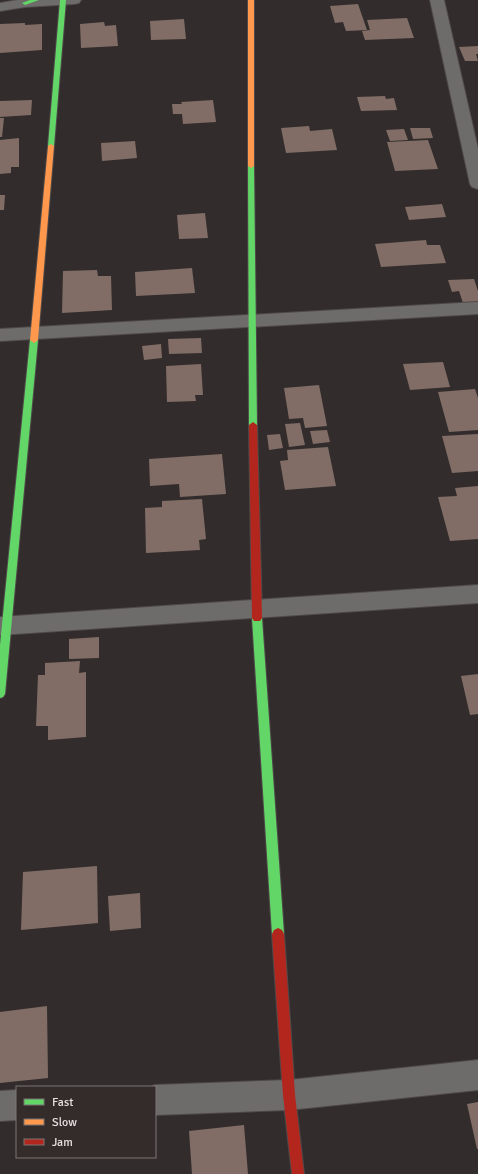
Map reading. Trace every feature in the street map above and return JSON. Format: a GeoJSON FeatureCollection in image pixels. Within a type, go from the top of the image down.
{"type":"FeatureCollection","features":[{"type":"Feature","properties":{"kind":"street"},"geometry":{"type":"LineString","coordinates":[[0,7],[30,2],[67,0],[35,333],[3,626],[0,694]]}},
{"type":"Feature","properties":{"kind":"street"},"geometry":{"type":"LineString","coordinates":[[251,0],[251,322],[256,608],[289,1095],[298,1174]]}},
{"type":"Feature","properties":{"kind":"street"},"geometry":{"type":"LineString","coordinates":[[437,0],[478,184]]}},
{"type":"Feature","properties":{"kind":"street"},"geometry":{"type":"LineString","coordinates":[[0,335],[478,308]]}},
{"type":"Feature","properties":{"kind":"street"},"geometry":{"type":"LineString","coordinates":[[3,626],[478,594]]}},
{"type":"Feature","properties":{"kind":"street"},"geometry":{"type":"LineString","coordinates":[[156,1100],[289,1095],[478,1075]]}},
{"type":"Feature","properties":{"kind":"street"},"geometry":{"type":"LineString","coordinates":[[0,1106],[16,1105]]}},
{"type":"Feature","properties":{"kind":"building"},"geometry":{"type":"Polygon","coordinates":[[[358,4],[367,30],[346,31],[343,22],[335,23],[330,6],[358,4]]]}},
{"type":"Feature","properties":{"kind":"building"},"geometry":{"type":"Polygon","coordinates":[[[407,18],[414,38],[365,40],[362,31],[370,30],[367,20],[407,18]]]}},
{"type":"Feature","properties":{"kind":"building"},"geometry":{"type":"Polygon","coordinates":[[[184,19],[186,39],[151,40],[150,21],[184,19]]]}},
{"type":"Feature","properties":{"kind":"building"},"geometry":{"type":"Polygon","coordinates":[[[104,22],[105,26],[116,25],[118,46],[81,48],[80,24],[104,22]]]}},
{"type":"Feature","properties":{"kind":"building"},"geometry":{"type":"Polygon","coordinates":[[[25,23],[25,25],[42,24],[42,50],[0,53],[0,24],[25,23]]]}},
{"type":"Feature","properties":{"kind":"building"},"geometry":{"type":"Polygon","coordinates":[[[478,46],[478,54],[476,54],[478,61],[465,61],[459,47],[478,46]]]}},
{"type":"Feature","properties":{"kind":"building"},"geometry":{"type":"Polygon","coordinates":[[[385,96],[386,99],[394,98],[397,110],[361,111],[357,97],[385,96]]]}},
{"type":"Feature","properties":{"kind":"building"},"geometry":{"type":"Polygon","coordinates":[[[32,100],[31,115],[0,117],[0,101],[32,100]]]}},
{"type":"Feature","properties":{"kind":"building"},"geometry":{"type":"Polygon","coordinates":[[[213,100],[216,122],[183,124],[182,114],[173,114],[172,104],[213,100]]]}},
{"type":"Feature","properties":{"kind":"building"},"geometry":{"type":"Polygon","coordinates":[[[0,118],[4,118],[2,137],[0,137],[0,118]]]}},
{"type":"Feature","properties":{"kind":"building"},"geometry":{"type":"Polygon","coordinates":[[[309,126],[310,131],[332,129],[337,150],[286,153],[281,128],[309,126]]]}},
{"type":"Feature","properties":{"kind":"building"},"geometry":{"type":"Polygon","coordinates":[[[410,128],[430,128],[433,138],[413,139],[410,128]]]}},
{"type":"Feature","properties":{"kind":"building"},"geometry":{"type":"Polygon","coordinates":[[[404,129],[408,140],[390,141],[386,130],[404,129]]]}},
{"type":"Feature","properties":{"kind":"building"},"geometry":{"type":"Polygon","coordinates":[[[19,138],[19,167],[11,167],[11,173],[0,174],[0,140],[19,138]]]}},
{"type":"Feature","properties":{"kind":"building"},"geometry":{"type":"Polygon","coordinates":[[[428,140],[438,169],[395,171],[387,142],[428,140]]]}},
{"type":"Feature","properties":{"kind":"building"},"geometry":{"type":"Polygon","coordinates":[[[135,141],[137,158],[102,161],[101,143],[135,141]]]}},
{"type":"Feature","properties":{"kind":"building"},"geometry":{"type":"Polygon","coordinates":[[[0,195],[5,195],[4,210],[0,210],[0,195]]]}},
{"type":"Feature","properties":{"kind":"building"},"geometry":{"type":"Polygon","coordinates":[[[442,204],[446,217],[409,220],[405,207],[442,204]]]}},
{"type":"Feature","properties":{"kind":"building"},"geometry":{"type":"Polygon","coordinates":[[[205,213],[208,238],[179,239],[177,215],[205,213]]]}},
{"type":"Feature","properties":{"kind":"building"},"geometry":{"type":"Polygon","coordinates":[[[426,240],[427,245],[440,245],[446,263],[381,267],[375,244],[426,240]]]}},
{"type":"Feature","properties":{"kind":"building"},"geometry":{"type":"Polygon","coordinates":[[[192,268],[195,293],[136,296],[135,272],[192,268]]]}},
{"type":"Feature","properties":{"kind":"building"},"geometry":{"type":"Polygon","coordinates":[[[97,270],[98,276],[111,276],[112,310],[62,313],[63,271],[97,270]]]}},
{"type":"Feature","properties":{"kind":"building"},"geometry":{"type":"Polygon","coordinates":[[[474,279],[478,291],[478,302],[463,303],[459,291],[452,292],[448,280],[474,279]]]}},
{"type":"Feature","properties":{"kind":"building"},"geometry":{"type":"Polygon","coordinates":[[[201,338],[202,353],[169,354],[168,339],[201,338]]]}},
{"type":"Feature","properties":{"kind":"building"},"geometry":{"type":"Polygon","coordinates":[[[161,344],[162,358],[144,360],[142,346],[161,344]]]}},
{"type":"Feature","properties":{"kind":"building"},"geometry":{"type":"Polygon","coordinates":[[[443,362],[450,387],[410,390],[403,364],[443,362]]]}},
{"type":"Feature","properties":{"kind":"building"},"geometry":{"type":"Polygon","coordinates":[[[201,364],[203,395],[195,395],[196,401],[167,402],[166,366],[201,364]]]}},
{"type":"Feature","properties":{"kind":"building"},"geometry":{"type":"Polygon","coordinates":[[[319,385],[327,426],[305,428],[303,418],[289,419],[284,388],[319,385]]]}},
{"type":"Feature","properties":{"kind":"building"},"geometry":{"type":"Polygon","coordinates":[[[475,389],[478,398],[478,430],[449,432],[438,392],[475,389]]]}},
{"type":"Feature","properties":{"kind":"building"},"geometry":{"type":"Polygon","coordinates":[[[300,423],[305,445],[289,447],[285,424],[300,423]]]}},
{"type":"Feature","properties":{"kind":"building"},"geometry":{"type":"Polygon","coordinates":[[[327,430],[330,442],[313,444],[310,431],[327,430]]]}},
{"type":"Feature","properties":{"kind":"building"},"geometry":{"type":"Polygon","coordinates":[[[280,434],[283,448],[269,450],[267,435],[280,434]]]}},
{"type":"Feature","properties":{"kind":"building"},"geometry":{"type":"Polygon","coordinates":[[[478,434],[478,471],[452,473],[442,436],[478,434]]]}},
{"type":"Feature","properties":{"kind":"building"},"geometry":{"type":"Polygon","coordinates":[[[328,447],[336,486],[285,490],[280,461],[288,460],[287,450],[328,447]]]}},
{"type":"Feature","properties":{"kind":"building"},"geometry":{"type":"Polygon","coordinates":[[[222,454],[226,494],[180,497],[179,484],[150,486],[149,459],[222,454]]]}},
{"type":"Feature","properties":{"kind":"building"},"geometry":{"type":"Polygon","coordinates":[[[478,486],[478,539],[450,541],[438,497],[457,496],[455,488],[478,486]]]}},
{"type":"Feature","properties":{"kind":"building"},"geometry":{"type":"Polygon","coordinates":[[[202,499],[206,539],[199,540],[200,550],[146,553],[145,508],[162,507],[162,501],[202,499]]]}},
{"type":"Feature","properties":{"kind":"building"},"geometry":{"type":"Polygon","coordinates":[[[99,637],[99,658],[69,659],[69,639],[99,637]]]}},
{"type":"Feature","properties":{"kind":"building"},"geometry":{"type":"Polygon","coordinates":[[[80,661],[79,673],[86,672],[86,737],[48,740],[48,726],[36,726],[38,675],[45,675],[45,663],[80,661]]]}},
{"type":"Feature","properties":{"kind":"building"},"geometry":{"type":"Polygon","coordinates":[[[478,674],[478,714],[470,715],[461,676],[478,674]]]}},
{"type":"Feature","properties":{"kind":"building"},"geometry":{"type":"Polygon","coordinates":[[[97,866],[98,923],[21,930],[23,872],[97,866]]]}},
{"type":"Feature","properties":{"kind":"building"},"geometry":{"type":"Polygon","coordinates":[[[140,893],[141,928],[110,931],[108,896],[140,893]]]}},
{"type":"Feature","properties":{"kind":"building"},"geometry":{"type":"Polygon","coordinates":[[[47,1006],[48,1078],[0,1083],[0,1012],[47,1006]]]}},
{"type":"Feature","properties":{"kind":"building"},"geometry":{"type":"Polygon","coordinates":[[[478,1102],[478,1149],[477,1149],[467,1104],[478,1102]]]}},
{"type":"Feature","properties":{"kind":"building"},"geometry":{"type":"Polygon","coordinates":[[[244,1125],[248,1174],[192,1174],[189,1131],[244,1125]]]}},
{"type":"Feature","properties":{"kind":"traffic: fast"},"geometry":{"type":"LineString","coordinates":[[25,3],[36,0]]}},
{"type":"Feature","properties":{"kind":"traffic: fast"},"geometry":{"type":"LineString","coordinates":[[51,146],[63,0]]}},
{"type":"Feature","properties":{"kind":"traffic: fast"},"geometry":{"type":"LineString","coordinates":[[251,166],[253,425]]}},
{"type":"Feature","properties":{"kind":"traffic: fast"},"geometry":{"type":"LineString","coordinates":[[0,694],[34,340]]}},
{"type":"Feature","properties":{"kind":"traffic: fast"},"geometry":{"type":"LineString","coordinates":[[257,618],[278,934]]}},
{"type":"Feature","properties":{"kind":"traffic: slow"},"geometry":{"type":"LineString","coordinates":[[251,0],[251,166]]}},
{"type":"Feature","properties":{"kind":"traffic: slow"},"geometry":{"type":"LineString","coordinates":[[34,340],[51,146]]}},
{"type":"Feature","properties":{"kind":"traffic: jam"},"geometry":{"type":"LineString","coordinates":[[253,425],[257,618]]}},
{"type":"Feature","properties":{"kind":"traffic: jam"},"geometry":{"type":"LineString","coordinates":[[278,934],[289,1095],[298,1174]]}}]}
